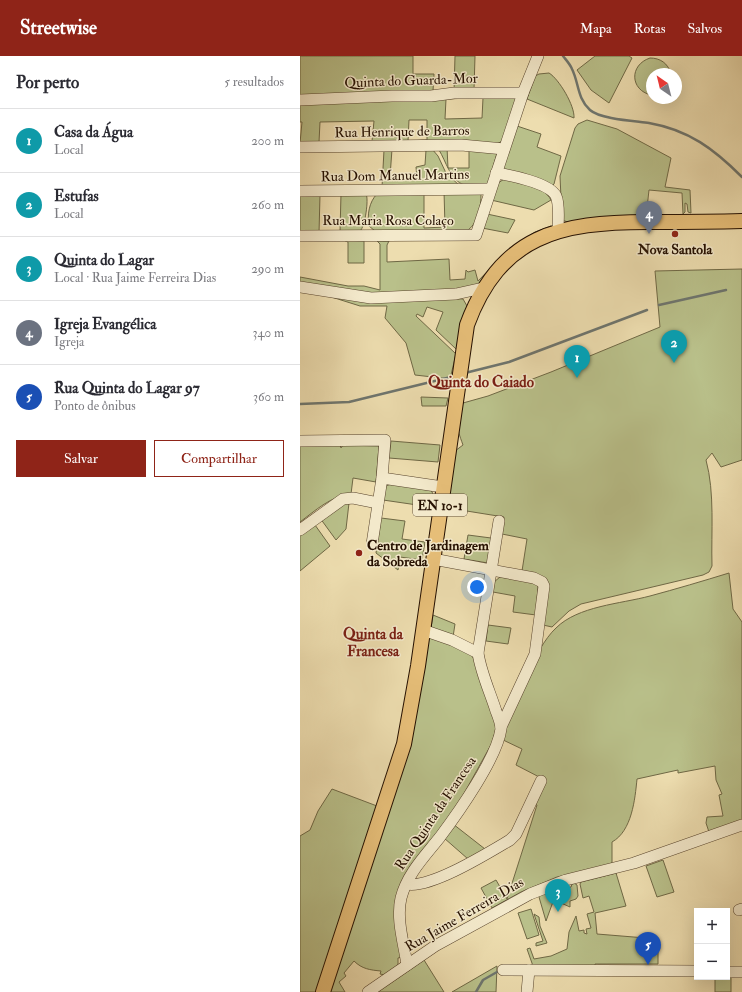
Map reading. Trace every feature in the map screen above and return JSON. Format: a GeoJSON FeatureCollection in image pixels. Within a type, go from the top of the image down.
{"type":"FeatureCollection","features":[{"type":"Feature","properties":{"kind":"main road","name":"EN 10-1"},"geometry":{"type":"LineString","coordinates":[[324,992],[404,744],[423,630],[466,325],[483,288],[499,268],[520,250],[545,235],[558,230],[587,224],[612,222],[742,221]]}},
{"type":"Feature","properties":{"kind":"street"},"geometry":{"type":"LineString","coordinates":[[490,189],[537,56]]}},
{"type":"Feature","properties":{"kind":"street","name":"Quinta do Guarda-Mor"},"geometry":{"type":"LineString","coordinates":[[300,100],[431,96],[454,93],[523,93]]}},
{"type":"Feature","properties":{"kind":"street","name":"Rua Henrique de Barros"},"geometry":{"type":"LineString","coordinates":[[300,147],[461,145],[504,149]]}},
{"type":"Feature","properties":{"kind":"street"},"geometry":{"type":"LineString","coordinates":[[496,173],[518,178],[551,190],[556,196],[558,204],[558,230]]}},
{"type":"Feature","properties":{"kind":"street","name":"Rua Dom Manuel Martins"},"geometry":{"type":"LineString","coordinates":[[300,191],[490,189]]}},
{"type":"Feature","properties":{"kind":"street","name":"Rua Maria Rosa Colaço"},"geometry":{"type":"LineString","coordinates":[[300,236],[476,235],[490,189]]}},
{"type":"Feature","properties":{"kind":"street"},"geometry":{"type":"LineString","coordinates":[[300,287],[371,298],[456,294],[483,288]]}},
{"type":"Feature","properties":{"kind":"street"},"geometry":{"type":"LineString","coordinates":[[456,294],[467,299],[473,307]]}},
{"type":"Feature","properties":{"kind":"street"},"geometry":{"type":"LineString","coordinates":[[300,441],[385,440],[382,478],[372,544]]}},
{"type":"Feature","properties":{"kind":"street"},"geometry":{"type":"LineString","coordinates":[[382,478],[443,487]]}},
{"type":"Feature","properties":{"kind":"street"},"geometry":{"type":"LineString","coordinates":[[300,530],[343,499],[353,498],[378,503]]}},
{"type":"Feature","properties":{"kind":"street"},"geometry":{"type":"LineString","coordinates":[[499,521],[478,653],[480,665],[501,727]]}},
{"type":"Feature","properties":{"kind":"street","name":"Rua Quinta da Francesa"},"geometry":{"type":"LineString","coordinates":[[407,964],[400,900],[406,884],[417,865],[441,836],[481,775],[490,758],[501,727],[535,654],[544,586],[539,579],[433,559]]}},
{"type":"Feature","properties":{"kind":"street"},"geometry":{"type":"LineString","coordinates":[[423,630],[452,640],[478,653]]}},
{"type":"Feature","properties":{"kind":"street"},"geometry":{"type":"LineString","coordinates":[[406,884],[416,885],[439,877],[510,840],[516,834],[541,781]]}},
{"type":"Feature","properties":{"kind":"street","name":"Rua Jaime Ferreira Dias"},"geometry":{"type":"LineString","coordinates":[[368,992],[407,964],[463,930],[544,887],[634,863],[742,825]]}},
{"type":"Feature","properties":{"kind":"street"},"geometry":{"type":"LineString","coordinates":[[503,970],[694,971]]}},
{"type":"Feature","properties":{"kind":"street"},"geometry":{"type":"LineString","coordinates":[[527,992],[529,970]]}},
{"type":"Feature","properties":{"kind":"street"},"geometry":{"type":"LineString","coordinates":[[730,972],[742,972]]}},
{"type":"Feature","properties":{"kind":"green space"},"geometry":{"type":"Polygon","coordinates":[[[300,56],[413,56],[413,74],[434,74],[433,91],[300,98],[300,56]]]}},
{"type":"Feature","properties":{"kind":"green space"},"geometry":{"type":"Polygon","coordinates":[[[455,56],[475,56],[474,90],[454,92],[455,56]]]}},
{"type":"Feature","properties":{"kind":"green space"},"geometry":{"type":"Polygon","coordinates":[[[595,56],[629,56],[632,58],[609,103],[591,90],[577,70],[595,56]]]}},
{"type":"Feature","properties":{"kind":"green space"},"geometry":{"type":"Polygon","coordinates":[[[650,58],[657,59],[666,64],[669,68],[646,68],[646,93],[639,88],[635,77],[638,66],[643,61],[650,58]]]}},
{"type":"Feature","properties":{"kind":"green space"},"geometry":{"type":"Polygon","coordinates":[[[549,73],[566,93],[574,113],[574,118],[527,99],[535,76],[549,73]]]}},
{"type":"Feature","properties":{"kind":"green space"},"geometry":{"type":"Polygon","coordinates":[[[470,98],[446,99],[445,119],[482,118],[483,98],[517,98],[502,141],[497,144],[300,143],[302,122],[300,122],[300,102],[470,98]],[[409,120],[408,141],[427,140],[427,120],[409,120]],[[374,121],[320,122],[319,142],[372,141],[374,121]]]}},
{"type":"Feature","properties":{"kind":"green space"},"geometry":{"type":"Polygon","coordinates":[[[587,120],[617,129],[671,158],[665,187],[690,190],[691,213],[688,212],[687,204],[685,203],[685,212],[683,214],[682,193],[649,190],[646,217],[568,222],[562,220],[560,176],[575,128],[578,124],[587,120]]]}},
{"type":"Feature","properties":{"kind":"green space"},"geometry":{"type":"Polygon","coordinates":[[[517,126],[541,134],[537,147],[561,156],[554,184],[552,186],[504,170],[502,161],[517,126]]]}},
{"type":"Feature","properties":{"kind":"green space"},"geometry":{"type":"Polygon","coordinates":[[[447,147],[448,168],[439,150],[447,147]]]}},
{"type":"Feature","properties":{"kind":"green space"},"geometry":{"type":"Polygon","coordinates":[[[469,148],[497,153],[489,182],[486,185],[466,186],[459,183],[448,168],[469,168],[469,148]]]}},
{"type":"Feature","properties":{"kind":"green space"},"geometry":{"type":"Polygon","coordinates":[[[392,149],[390,177],[414,180],[417,178],[416,167],[425,165],[426,150],[432,149],[438,156],[446,173],[460,186],[382,187],[384,150],[392,149]]]}},
{"type":"Feature","properties":{"kind":"green space"},"geometry":{"type":"Polygon","coordinates":[[[504,179],[537,187],[551,200],[534,210],[491,200],[497,184],[504,179]]]}},
{"type":"Feature","properties":{"kind":"green space"},"geometry":{"type":"Polygon","coordinates":[[[444,191],[481,194],[481,204],[477,218],[472,227],[468,230],[375,231],[369,226],[369,209],[374,197],[377,194],[424,193],[424,228],[445,227],[444,191]]]}},
{"type":"Feature","properties":{"kind":"green space"},"geometry":{"type":"Polygon","coordinates":[[[300,194],[341,194],[320,195],[319,233],[300,233],[300,194]]]}},
{"type":"Feature","properties":{"kind":"green space"},"geometry":{"type":"Polygon","coordinates":[[[341,194],[366,194],[366,213],[360,231],[340,232],[341,194]]]}},
{"type":"Feature","properties":{"kind":"green space"},"geometry":{"type":"Polygon","coordinates":[[[487,214],[515,220],[508,233],[482,228],[487,214]]]}},
{"type":"Feature","properties":{"kind":"green space"},"geometry":{"type":"Polygon","coordinates":[[[551,226],[473,288],[375,295],[300,284],[300,277],[348,286],[364,286],[380,290],[380,244],[377,241],[389,241],[387,245],[387,262],[449,259],[450,280],[465,279],[466,270],[468,272],[475,270],[478,281],[509,249],[535,232],[551,226]]]}},
{"type":"Feature","properties":{"kind":"green space"},"geometry":{"type":"Polygon","coordinates":[[[345,241],[364,241],[364,263],[348,263],[348,242],[345,241]]]}},
{"type":"Feature","properties":{"kind":"green space"},"geometry":{"type":"Polygon","coordinates":[[[742,269],[742,460],[721,467],[712,453],[706,460],[711,486],[712,513],[712,566],[709,572],[703,575],[581,604],[569,611],[552,627],[543,625],[544,577],[534,573],[522,571],[527,539],[502,534],[504,517],[448,508],[455,451],[463,445],[459,434],[458,425],[463,403],[488,396],[551,372],[660,327],[655,271],[742,269]]]}},
{"type":"Feature","properties":{"kind":"green space"},"geometry":{"type":"Polygon","coordinates":[[[322,294],[463,299],[467,306],[456,349],[436,330],[443,312],[427,307],[423,317],[417,314],[416,316],[456,354],[450,379],[415,375],[406,343],[385,318],[387,306],[360,306],[322,294]]]}},
{"type":"Feature","properties":{"kind":"green space"},"geometry":{"type":"Polygon","coordinates":[[[421,397],[448,398],[446,406],[422,406],[421,397]]]}},
{"type":"Feature","properties":{"kind":"green space"},"geometry":{"type":"Polygon","coordinates":[[[391,441],[440,445],[438,462],[389,458],[391,441]]]}},
{"type":"Feature","properties":{"kind":"green space"},"geometry":{"type":"Polygon","coordinates":[[[300,442],[340,445],[341,448],[343,445],[379,446],[376,482],[353,478],[351,494],[344,495],[330,501],[300,522],[300,442]]]}},
{"type":"Feature","properties":{"kind":"green space"},"geometry":{"type":"Polygon","coordinates":[[[391,484],[431,490],[433,494],[431,507],[383,500],[386,486],[391,484]]]}},
{"type":"Feature","properties":{"kind":"green space"},"geometry":{"type":"Polygon","coordinates":[[[349,503],[346,529],[336,540],[320,518],[338,506],[349,503]]]}},
{"type":"Feature","properties":{"kind":"green space"},"geometry":{"type":"Polygon","coordinates":[[[381,518],[405,521],[402,539],[425,542],[422,560],[400,557],[398,570],[376,553],[381,518]]]}},
{"type":"Feature","properties":{"kind":"green space"},"geometry":{"type":"Polygon","coordinates":[[[315,525],[330,546],[300,571],[300,536],[315,525]]]}},
{"type":"Feature","properties":{"kind":"green space"},"geometry":{"type":"Polygon","coordinates":[[[468,535],[491,538],[488,563],[464,559],[468,535]]]}},
{"type":"Feature","properties":{"kind":"green space"},"geometry":{"type":"Polygon","coordinates":[[[729,573],[733,609],[742,622],[742,820],[709,832],[706,823],[707,817],[723,816],[719,795],[722,794],[716,780],[715,766],[678,773],[678,770],[637,779],[635,796],[628,823],[619,837],[612,842],[612,864],[557,877],[521,892],[492,908],[481,888],[496,880],[507,899],[537,805],[534,804],[545,780],[516,765],[522,749],[501,739],[524,680],[548,637],[565,621],[588,610],[650,596],[729,573]]]}},
{"type":"Feature","properties":{"kind":"green space"},"geometry":{"type":"Polygon","coordinates":[[[500,577],[532,582],[538,586],[536,615],[513,612],[515,596],[493,592],[494,582],[500,577]]]}},
{"type":"Feature","properties":{"kind":"green space"},"geometry":{"type":"Polygon","coordinates":[[[433,615],[455,624],[453,637],[431,628],[433,615]]]}},
{"type":"Feature","properties":{"kind":"green space"},"geometry":{"type":"Polygon","coordinates":[[[488,625],[511,628],[508,644],[486,641],[488,625]]]}},
{"type":"Feature","properties":{"kind":"green space"},"geometry":{"type":"Polygon","coordinates":[[[431,636],[470,653],[474,659],[497,725],[492,743],[447,821],[405,876],[402,957],[398,958],[398,965],[385,975],[380,974],[381,971],[370,970],[354,961],[344,973],[346,976],[339,982],[345,992],[328,992],[427,639],[431,636]]]}},
{"type":"Feature","properties":{"kind":"green space"},"geometry":{"type":"Polygon","coordinates":[[[332,789],[377,806],[316,992],[300,992],[300,836],[310,830],[318,811],[332,789]]]}},
{"type":"Feature","properties":{"kind":"green space"},"geometry":{"type":"Polygon","coordinates":[[[453,824],[485,849],[468,859],[444,838],[453,824]]]}},
{"type":"Feature","properties":{"kind":"green space"},"geometry":{"type":"Polygon","coordinates":[[[663,860],[674,892],[657,897],[646,866],[663,860]]]}},
{"type":"Feature","properties":{"kind":"green space"},"geometry":{"type":"Polygon","coordinates":[[[616,873],[626,906],[595,913],[597,934],[658,939],[658,964],[533,966],[527,949],[530,948],[534,959],[551,956],[567,949],[569,932],[576,916],[579,931],[584,930],[584,933],[587,934],[586,929],[591,928],[587,914],[594,912],[589,896],[583,898],[580,884],[581,882],[616,873]]]}},
{"type":"Feature","properties":{"kind":"green space"},"geometry":{"type":"Polygon","coordinates":[[[574,883],[577,885],[578,896],[576,899],[570,901],[570,907],[561,903],[562,901],[557,899],[560,890],[571,887],[574,883]]]}},
{"type":"Feature","properties":{"kind":"green space"},"geometry":{"type":"Polygon","coordinates":[[[558,888],[546,921],[539,897],[540,895],[558,888]]]}},
{"type":"Feature","properties":{"kind":"green space"},"geometry":{"type":"Polygon","coordinates":[[[531,909],[539,935],[527,939],[518,913],[531,909]]]}},
{"type":"Feature","properties":{"kind":"green space"},"geometry":{"type":"Polygon","coordinates":[[[534,914],[539,917],[540,926],[547,943],[536,946],[536,943],[543,941],[534,914]]]}},
{"type":"Feature","properties":{"kind":"green space"},"geometry":{"type":"Polygon","coordinates":[[[424,960],[444,992],[378,992],[424,960]]]}},
{"type":"Feature","properties":{"kind":"green space"},"geometry":{"type":"Polygon","coordinates":[[[497,966],[496,992],[452,992],[497,966]]]}},
{"type":"Feature","properties":{"kind":"green space"},"geometry":{"type":"Polygon","coordinates":[[[731,977],[731,992],[715,992],[715,980],[730,980],[731,977]]]}},
{"type":"Feature","properties":{"kind":"waterway"},"geometry":{"type":"LineString","coordinates":[[563,56],[571,67],[580,95],[590,110],[601,116],[609,118],[649,123],[676,130],[711,149],[742,177]]}},
{"type":"Feature","properties":{"kind":"waterway"},"geometry":{"type":"LineString","coordinates":[[659,305],[726,290]]}},
{"type":"Feature","properties":{"kind":"waterway"},"geometry":{"type":"LineString","coordinates":[[465,373],[509,362],[647,310]]}},
{"type":"Feature","properties":{"kind":"waterway"},"geometry":{"type":"LineString","coordinates":[[300,404],[349,402],[451,377]]}},
{"type":"Feature","properties":{"kind":"waterway"},"geometry":{"type":"LineString","coordinates":[[476,992],[483,980],[497,972]]}},
{"type":"Feature","properties":{"kind":"place","name":"Igreja Evangélica"},"geometry":{"type":"Point","coordinates":[649,234]}},
{"type":"Feature","properties":{"kind":"place","name":"Nova Santola"},"geometry":{"type":"Point","coordinates":[675,234]}},
{"type":"Feature","properties":{"kind":"place","name":"Estufas"},"geometry":{"type":"Point","coordinates":[674,363]}},
{"type":"Feature","properties":{"kind":"place","name":"Casa da Água"},"geometry":{"type":"Point","coordinates":[577,378]}},
{"type":"Feature","properties":{"kind":"place","name":"Centro de Jardinagem da Sobreda"},"geometry":{"type":"Point","coordinates":[359,553]}},
{"type":"Feature","properties":{"kind":"place","name":"Quinta do Lagar"},"geometry":{"type":"Point","coordinates":[558,912]}},
{"type":"Feature","properties":{"kind":"place","name":"Rua Quinta do Lagar 97"},"geometry":{"type":"Point","coordinates":[648,965]}},
{"type":"Feature","properties":{"kind":"district","name":"Quinta do Caiado"},"geometry":{"type":"Point","coordinates":[481,382]}},
{"type":"Feature","properties":{"kind":"district","name":"Quinta da Francesa"},"geometry":{"type":"Point","coordinates":[373,642]}}]}
